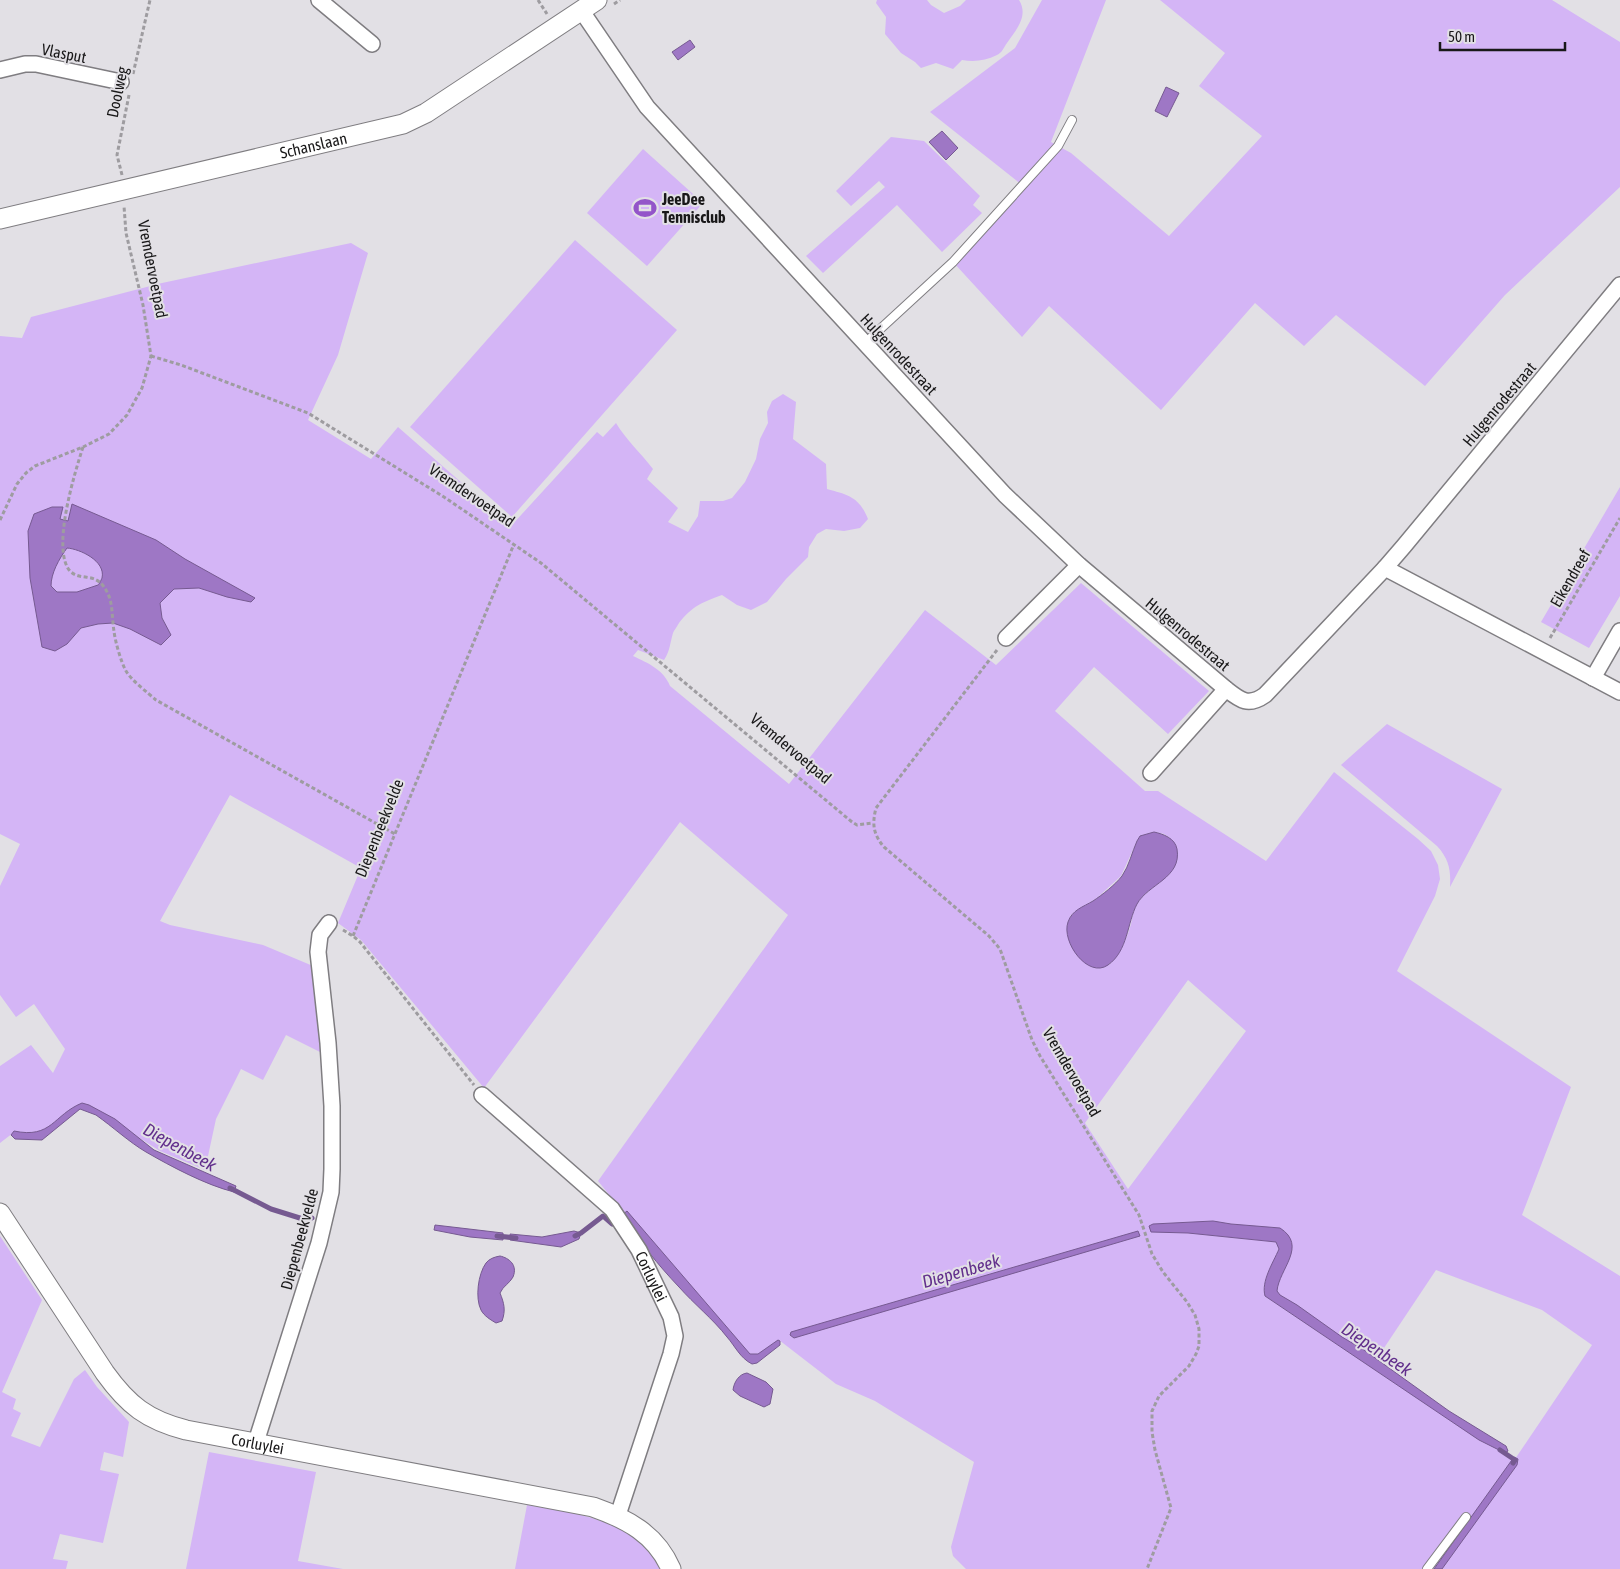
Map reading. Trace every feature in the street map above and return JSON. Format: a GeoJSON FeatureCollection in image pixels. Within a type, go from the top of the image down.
{"type":"FeatureCollection","features":[{"type":"Feature","properties":{"kind":"street"},"geometry":{"type":"LineString","coordinates":[[319,0],[372,44]]}},
{"type":"Feature","properties":{"kind":"street","name":"Schanslaan"},"geometry":{"type":"LineString","coordinates":[[0,218],[409,122],[426,113],[589,5]]}},
{"type":"Feature","properties":{"kind":"street","name":"Hulgenrodestraat"},"geometry":{"type":"LineString","coordinates":[[589,5],[647,107],[1005,495],[1079,565],[1226,689],[1248,702],[1257,701],[1265,695],[1385,568],[1620,286]]}},
{"type":"Feature","properties":{"kind":"street","name":"Vlasput"},"geometry":{"type":"LineString","coordinates":[[0,70],[25,64],[36,64],[128,84]]}},
{"type":"Feature","properties":{"kind":"street"},"geometry":{"type":"LineString","coordinates":[[1006,638],[1079,565]]}},
{"type":"Feature","properties":{"kind":"street"},"geometry":{"type":"LineString","coordinates":[[1385,568],[1620,692]]}},
{"type":"Feature","properties":{"kind":"street"},"geometry":{"type":"LineString","coordinates":[[1593,678],[1620,631]]}},
{"type":"Feature","properties":{"kind":"street","name":"Hulgenrodestraat"},"geometry":{"type":"LineString","coordinates":[[1151,773],[1226,689]]}},
{"type":"Feature","properties":{"kind":"street","name":"Diepenbeekvelde"},"geometry":{"type":"LineString","coordinates":[[256,1442],[319,1243],[331,1192],[332,1142],[328,1043],[318,952],[320,935],[329,923]]}},
{"type":"Feature","properties":{"kind":"street","name":"Corluylei"},"geometry":{"type":"LineString","coordinates":[[482,1095],[612,1209],[639,1250],[671,1317],[675,1336],[671,1354],[618,1516]]}},
{"type":"Feature","properties":{"kind":"street","name":"Corluylei"},"geometry":{"type":"LineString","coordinates":[[0,1213],[116,1389],[149,1417],[167,1425],[593,1507],[618,1516],[651,1537],[661,1549],[671,1569]]}},
{"type":"Feature","properties":{"kind":"lane"},"geometry":{"type":"LineString","coordinates":[[865,343],[953,262],[1058,146],[1072,120]]}},
{"type":"Feature","properties":{"kind":"lane"},"geometry":{"type":"LineString","coordinates":[[1427,1569],[1466,1518]]}},
{"type":"Feature","properties":{"kind":"path","name":"Doolweg"},"geometry":{"type":"LineString","coordinates":[[126,189],[117,155],[128,84],[150,0]]}},
{"type":"Feature","properties":{"kind":"path","name":"Vremdervoetpad"},"geometry":{"type":"LineString","coordinates":[[126,189],[128,199],[124,206],[126,233],[143,305],[151,356],[181,365],[308,413],[444,496],[542,563],[852,822],[857,825],[873,823],[874,831],[884,846],[989,936],[1000,949],[1032,1040],[1040,1056],[1139,1215],[1152,1254],[1162,1272],[1187,1302],[1195,1315],[1200,1339],[1199,1346],[1189,1366],[1159,1396],[1152,1411],[1154,1450],[1170,1508],[1146,1569]]}},
{"type":"Feature","properties":{"kind":"path"},"geometry":{"type":"LineString","coordinates":[[0,520],[17,484],[26,473],[35,466],[83,447],[109,434],[127,415],[142,388],[151,356]]}},
{"type":"Feature","properties":{"kind":"path"},"geometry":{"type":"LineString","coordinates":[[83,447],[64,520],[62,540],[66,564],[70,571],[76,575],[88,576],[101,583],[109,596],[114,634],[126,672],[156,700],[395,834]]}},
{"type":"Feature","properties":{"kind":"path","name":"Eikendreef"},"geometry":{"type":"LineString","coordinates":[[1542,652],[1620,518]]}},
{"type":"Feature","properties":{"kind":"path","name":"Diepenbeekvelde"},"geometry":{"type":"LineString","coordinates":[[482,1095],[353,936],[514,544]]}},
{"type":"Feature","properties":{"kind":"path"},"geometry":{"type":"LineString","coordinates":[[873,823],[876,808],[1006,638]]}},
{"type":"Feature","properties":{"kind":"shaded area"},"geometry":{"type":"Polygon","coordinates":[[[877,0],[927,0],[931,5],[944,13],[960,6],[966,0],[1019,0],[1023,12],[1020,23],[999,54],[988,59],[962,60],[953,69],[936,63],[921,68],[901,53],[885,34],[886,17],[876,3],[877,0]]]}},
{"type":"Feature","properties":{"kind":"shaded area"},"geometry":{"type":"Polygon","coordinates":[[[1042,0],[1106,0],[1051,142],[1071,153],[1169,236],[1262,136],[1199,86],[1225,53],[1160,0],[1552,0],[1620,42],[1620,187],[1505,295],[1425,386],[1336,315],[1304,346],[1255,303],[1161,410],[1049,306],[1022,337],[953,262],[1022,185],[930,112],[1015,48],[1042,0]]]}},
{"type":"Feature","properties":{"kind":"shaded area"},"geometry":{"type":"Polygon","coordinates":[[[690,40],[695,47],[678,60],[672,52],[690,40]]]}},
{"type":"Feature","properties":{"kind":"shaded area"},"geometry":{"type":"Polygon","coordinates":[[[1166,87],[1179,93],[1167,117],[1155,111],[1166,87]]]}},
{"type":"Feature","properties":{"kind":"shaded area"},"geometry":{"type":"Polygon","coordinates":[[[942,131],[958,148],[946,160],[929,142],[942,131]]]}},
{"type":"Feature","properties":{"kind":"shaded area"},"geometry":{"type":"Polygon","coordinates":[[[891,137],[924,141],[980,196],[973,205],[982,213],[942,252],[897,205],[823,273],[806,256],[885,187],[879,181],[851,206],[836,191],[891,137]]]}},
{"type":"Feature","properties":{"kind":"shaded area","name":"JeeDee Tennisclub"},"geometry":{"type":"Polygon","coordinates":[[[643,149],[703,203],[647,266],[587,213],[643,149]]]}},
{"type":"Feature","properties":{"kind":"shaded area"},"geometry":{"type":"Polygon","coordinates":[[[575,240],[677,330],[512,517],[410,427],[575,240]]]}},
{"type":"Feature","properties":{"kind":"shaded area"},"geometry":{"type":"Polygon","coordinates":[[[351,243],[368,253],[338,355],[308,420],[371,459],[398,427],[511,526],[597,432],[603,437],[616,423],[653,469],[647,479],[678,508],[668,522],[688,532],[698,516],[700,501],[723,501],[732,498],[745,482],[756,459],[760,439],[768,423],[767,412],[772,401],[783,394],[796,402],[793,439],[826,464],[827,489],[857,501],[868,519],[860,528],[844,531],[826,529],[817,534],[809,547],[808,557],[767,602],[751,610],[737,605],[722,595],[709,600],[698,605],[679,623],[673,633],[669,650],[664,660],[638,650],[633,656],[660,671],[670,686],[789,784],[925,610],[996,665],[1081,583],[1209,691],[1168,734],[1094,667],[1055,711],[1145,791],[1158,791],[1266,861],[1334,772],[1418,839],[1431,851],[1438,865],[1440,879],[1435,896],[1397,971],[1571,1087],[1522,1215],[1620,1276],[1620,1569],[966,1569],[953,1556],[951,1547],[974,1462],[875,1401],[836,1384],[779,1340],[751,1362],[598,1181],[788,915],[680,822],[484,1088],[361,940],[338,923],[361,868],[230,795],[160,921],[170,925],[263,945],[313,966],[322,1053],[286,1035],[263,1080],[241,1069],[216,1119],[205,1170],[160,1151],[104,1116],[81,1105],[40,1139],[13,1133],[0,1143],[0,1066],[31,1045],[53,1073],[65,1049],[34,1004],[16,1017],[0,995],[0,886],[20,844],[0,834],[0,336],[22,338],[31,317],[162,283],[351,243]],[[1154,832],[1140,836],[1121,876],[1097,898],[1071,915],[1067,926],[1069,941],[1109,965],[1125,941],[1138,902],[1170,873],[1170,838],[1164,834],[1154,832]],[[1188,980],[1085,1123],[1128,1189],[1246,1031],[1188,980]],[[1436,1270],[1374,1363],[1515,1459],[1592,1345],[1542,1310],[1436,1270]]]}},
{"type":"Feature","properties":{"kind":"shaded area"},"geometry":{"type":"Polygon","coordinates":[[[1620,487],[1620,596],[1589,648],[1541,622],[1620,487]]]}},
{"type":"Feature","properties":{"kind":"shaded area"},"geometry":{"type":"Polygon","coordinates":[[[72,504],[156,540],[185,559],[255,598],[251,602],[199,588],[174,589],[160,603],[162,618],[171,635],[161,645],[130,629],[113,623],[81,628],[67,644],[55,651],[42,647],[30,578],[28,531],[34,514],[52,507],[63,507],[60,519],[68,521],[72,504]],[[67,548],[54,571],[51,586],[57,592],[77,592],[98,585],[102,578],[100,566],[96,561],[85,553],[67,548]]]}},
{"type":"Feature","properties":{"kind":"shaded area"},"geometry":{"type":"Polygon","coordinates":[[[1387,724],[1502,789],[1450,887],[1448,865],[1437,846],[1341,765],[1387,724]]]}},
{"type":"Feature","properties":{"kind":"shaded area"},"geometry":{"type":"Polygon","coordinates":[[[1154,832],[1168,837],[1176,845],[1177,859],[1174,867],[1137,904],[1123,945],[1115,959],[1108,965],[1100,968],[1092,967],[1085,963],[1072,948],[1068,939],[1068,922],[1075,912],[1097,899],[1116,883],[1129,863],[1140,836],[1154,832]]]}},
{"type":"Feature","properties":{"kind":"shaded area"},"geometry":{"type":"Polygon","coordinates":[[[82,1103],[115,1119],[154,1150],[236,1186],[234,1192],[201,1180],[167,1164],[140,1148],[96,1115],[80,1109],[42,1140],[15,1139],[11,1135],[14,1131],[27,1133],[45,1129],[72,1108],[82,1103]]]}},
{"type":"Feature","properties":{"kind":"shaded area"},"geometry":{"type":"Polygon","coordinates":[[[627,1211],[750,1354],[758,1354],[778,1340],[780,1345],[757,1363],[752,1364],[744,1359],[722,1330],[685,1293],[649,1252],[622,1215],[627,1211]]]}},
{"type":"Feature","properties":{"kind":"shaded area"},"geometry":{"type":"Polygon","coordinates":[[[1213,1221],[1280,1228],[1288,1235],[1292,1242],[1292,1250],[1279,1283],[1277,1291],[1280,1295],[1364,1350],[1449,1411],[1506,1446],[1508,1451],[1505,1453],[1479,1440],[1265,1296],[1266,1278],[1279,1249],[1276,1242],[1188,1233],[1151,1232],[1149,1226],[1153,1224],[1213,1221]]]}},
{"type":"Feature","properties":{"kind":"shaded area"},"geometry":{"type":"Polygon","coordinates":[[[435,1225],[503,1233],[503,1240],[470,1237],[434,1230],[435,1225]]]}},
{"type":"Feature","properties":{"kind":"shaded area"},"geometry":{"type":"Polygon","coordinates":[[[574,1231],[581,1233],[579,1239],[561,1247],[510,1240],[510,1234],[542,1237],[574,1231]]]}},
{"type":"Feature","properties":{"kind":"shaded area"},"geometry":{"type":"Polygon","coordinates":[[[1138,1231],[1140,1236],[794,1338],[790,1335],[791,1332],[1138,1231]]]}},
{"type":"Feature","properties":{"kind":"shaded area"},"geometry":{"type":"Polygon","coordinates":[[[0,1236],[42,1300],[2,1392],[16,1399],[13,1409],[21,1413],[11,1436],[40,1447],[74,1379],[85,1370],[97,1387],[129,1422],[123,1457],[104,1452],[100,1470],[119,1474],[103,1543],[60,1534],[53,1559],[68,1561],[66,1569],[0,1569],[0,1236]]]}},
{"type":"Feature","properties":{"kind":"shaded area"},"geometry":{"type":"Polygon","coordinates":[[[500,1256],[507,1258],[512,1263],[514,1273],[512,1279],[500,1293],[504,1313],[502,1321],[496,1323],[481,1310],[478,1293],[479,1280],[483,1268],[489,1260],[500,1256]]]}},
{"type":"Feature","properties":{"kind":"shaded area"},"geometry":{"type":"Polygon","coordinates":[[[747,1373],[766,1382],[773,1389],[770,1404],[764,1407],[740,1396],[733,1390],[737,1379],[747,1373]]]}},
{"type":"Feature","properties":{"kind":"shaded area"},"geometry":{"type":"Polygon","coordinates":[[[209,1452],[316,1472],[298,1561],[343,1569],[186,1569],[209,1452]]]}},
{"type":"Feature","properties":{"kind":"shaded area"},"geometry":{"type":"Polygon","coordinates":[[[1514,1457],[1518,1459],[1517,1465],[1442,1569],[1434,1569],[1514,1457]]]}},
{"type":"Feature","properties":{"kind":"shaded area"},"geometry":{"type":"Polygon","coordinates":[[[527,1505],[565,1511],[602,1521],[620,1529],[649,1552],[660,1569],[515,1569],[527,1505]]]}},
{"type":"Feature","properties":{"kind":"waterway","name":"Diepenbeek"},"geometry":{"type":"LineString","coordinates":[[230,1188],[271,1209],[307,1220],[312,1218]]}},
{"type":"Feature","properties":{"kind":"waterway","name":"Diepenbeek"},"geometry":{"type":"LineString","coordinates":[[575,1236],[603,1216],[612,1224]]}},
{"type":"Feature","properties":{"kind":"waterway","name":"Diepenbeek"},"geometry":{"type":"LineString","coordinates":[[497,1236],[516,1238]]}},
{"type":"Feature","properties":{"kind":"waterway","name":"Diepenbeek"},"geometry":{"type":"LineString","coordinates":[[1500,1450],[1515,1460],[1513,1463]]}},
{"type":"Feature","properties":{"kind":"place","name":"JeeDee Tennisclub"},"geometry":{"type":"Point","coordinates":[645,208]}}]}
